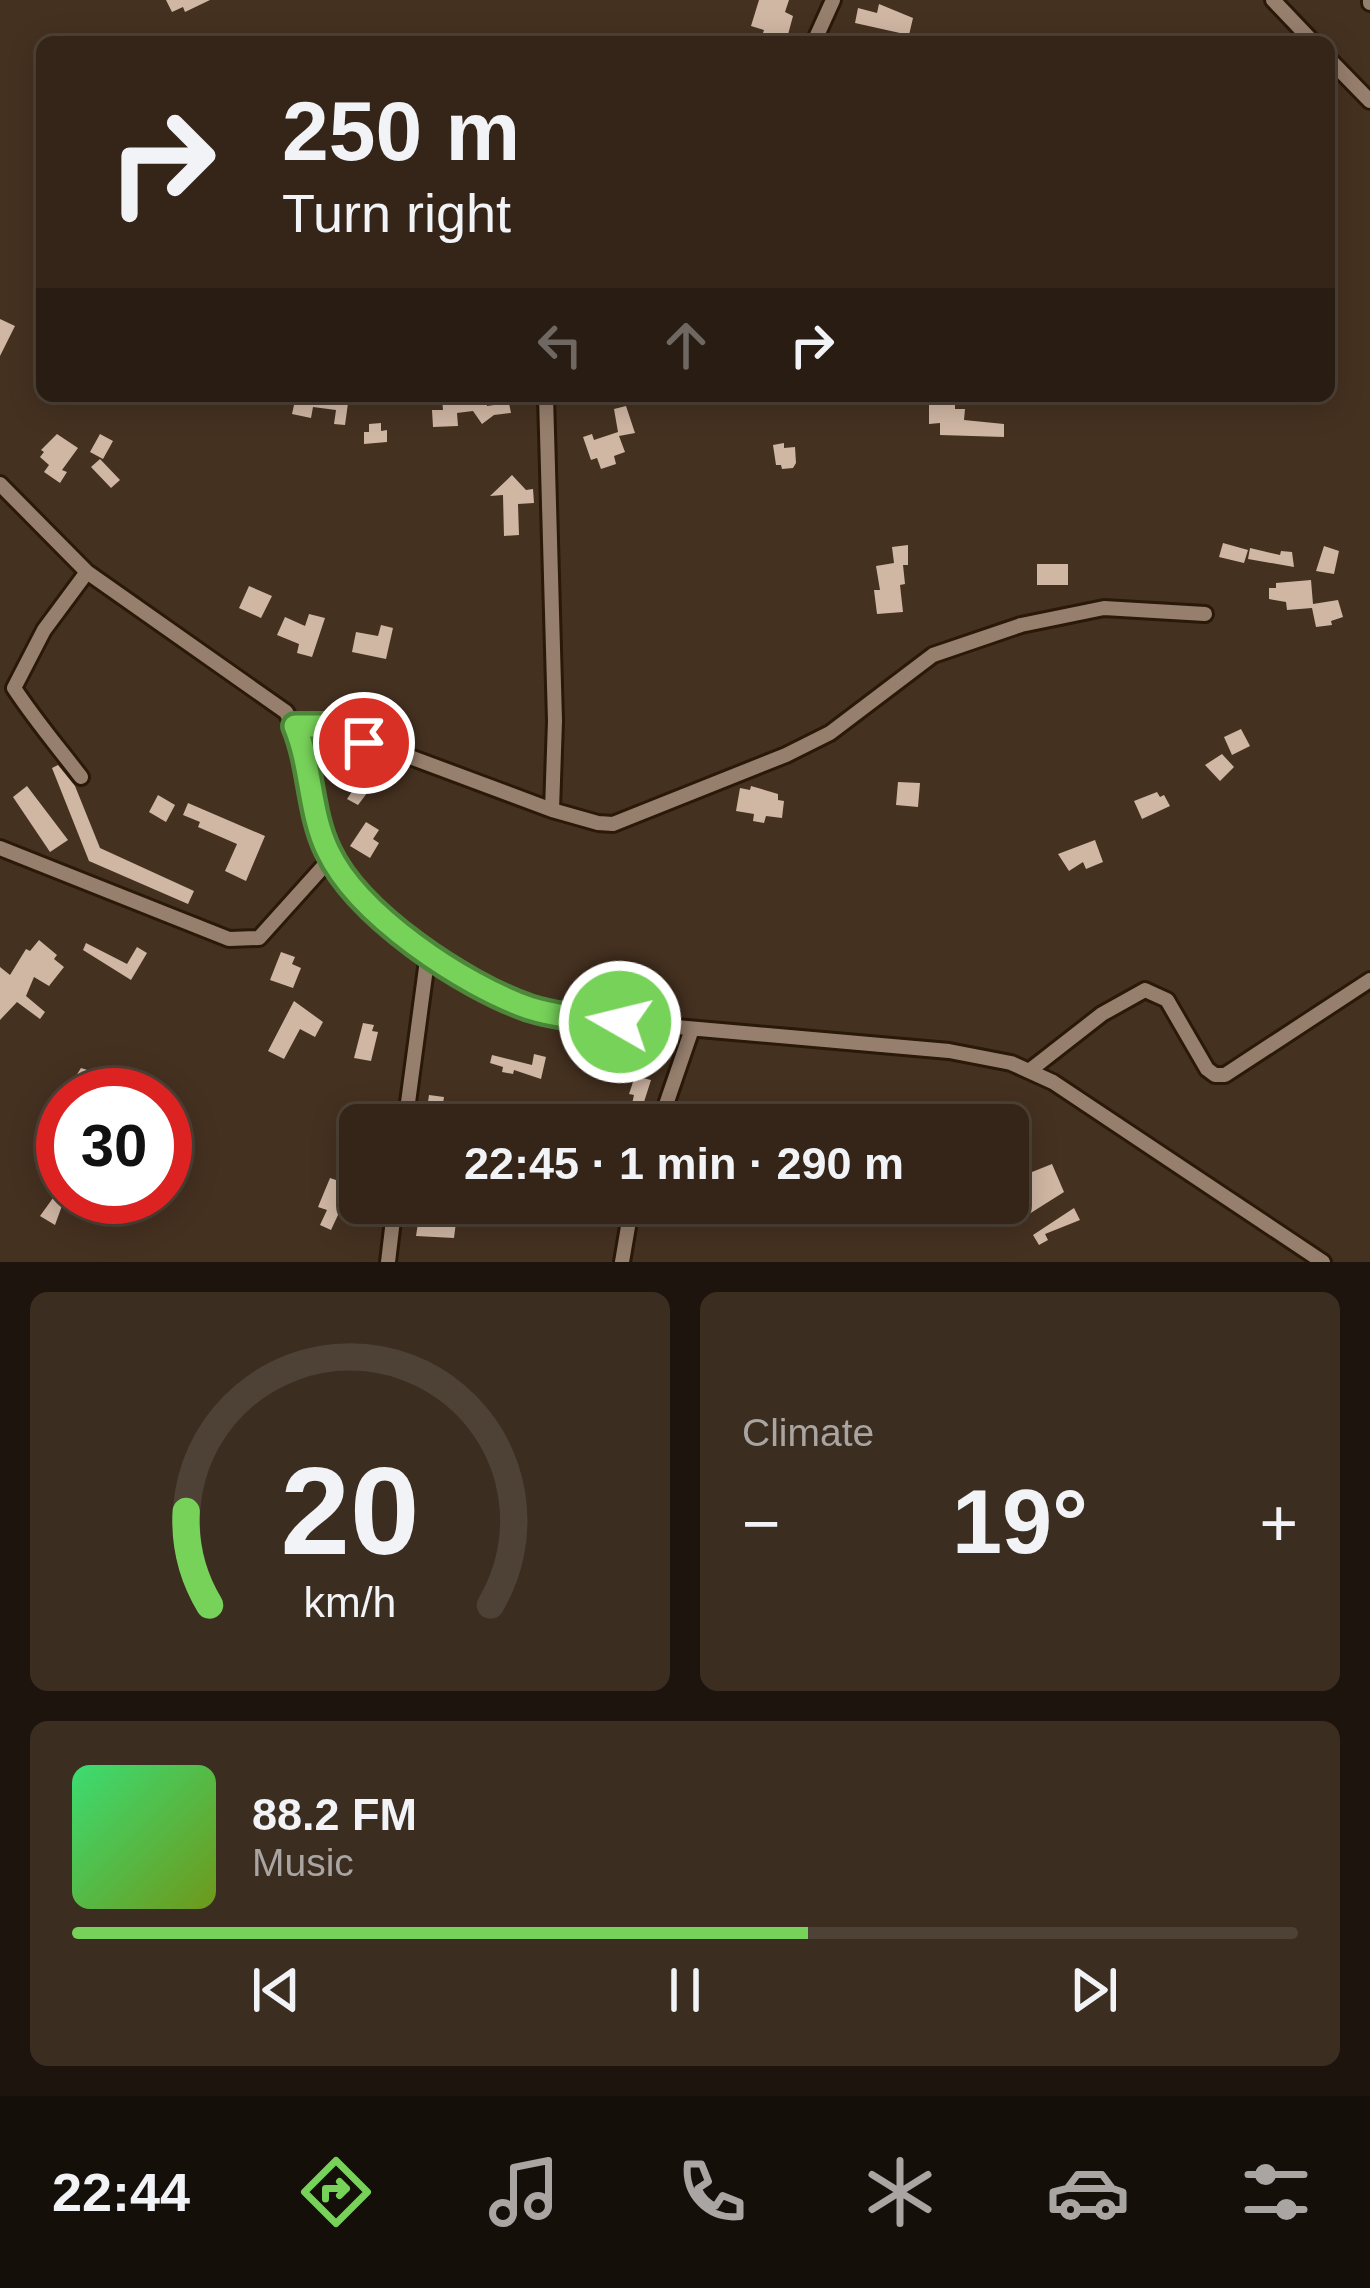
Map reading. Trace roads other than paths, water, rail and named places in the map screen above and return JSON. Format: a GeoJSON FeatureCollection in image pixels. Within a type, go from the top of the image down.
{"type":"FeatureCollection","features":[{"type":"Feature","properties":{"kind":"street"},"geometry":{"type":"LineString","coordinates":[[817,36],[833,0]]}},
{"type":"Feature","properties":{"kind":"street"},"geometry":{"type":"LineString","coordinates":[[1273,0],[1307,36]]}},
{"type":"Feature","properties":{"kind":"street"},"geometry":{"type":"LineString","coordinates":[[1335,65],[1370,100]]}},
{"type":"Feature","properties":{"kind":"street"},"geometry":{"type":"LineString","coordinates":[[546,402],[552,810]]}},
{"type":"Feature","properties":{"kind":"street"},"geometry":{"type":"LineString","coordinates":[[0,484],[87,572],[272,700],[295,726],[306,752],[316,813],[331,858],[360,895],[428,953],[484,989],[533,1009],[949,1052],[1011,1063],[1053,1082],[1323,1262]]}},
{"type":"Feature","properties":{"kind":"street"},"geometry":{"type":"LineString","coordinates":[[81,776],[65,752],[50,742],[14,688],[44,630],[87,572]]}},
{"type":"Feature","properties":{"kind":"street"},"geometry":{"type":"LineString","coordinates":[[295,726],[327,726],[598,823],[629,820],[830,733],[933,655],[1021,625],[1104,608],[1205,614]]}},
{"type":"Feature","properties":{"kind":"street"},"geometry":{"type":"LineString","coordinates":[[0,848],[229,939],[259,938],[331,858]]}},
{"type":"Feature","properties":{"kind":"street"},"geometry":{"type":"LineString","coordinates":[[408,1104],[428,953]]}},
{"type":"Feature","properties":{"kind":"street"},"geometry":{"type":"LineString","coordinates":[[1029,1071],[1102,1013],[1145,990],[1166,1000],[1207,1069],[1225,1075],[1370,980]]}},
{"type":"Feature","properties":{"kind":"street"},"geometry":{"type":"LineString","coordinates":[[666,1104],[692,1029]]}},
{"type":"Feature","properties":{"kind":"street"},"geometry":{"type":"LineString","coordinates":[[388,1262],[393,1224]]}},
{"type":"Feature","properties":{"kind":"street"},"geometry":{"type":"LineString","coordinates":[[622,1262],[628,1224]]}}]}
